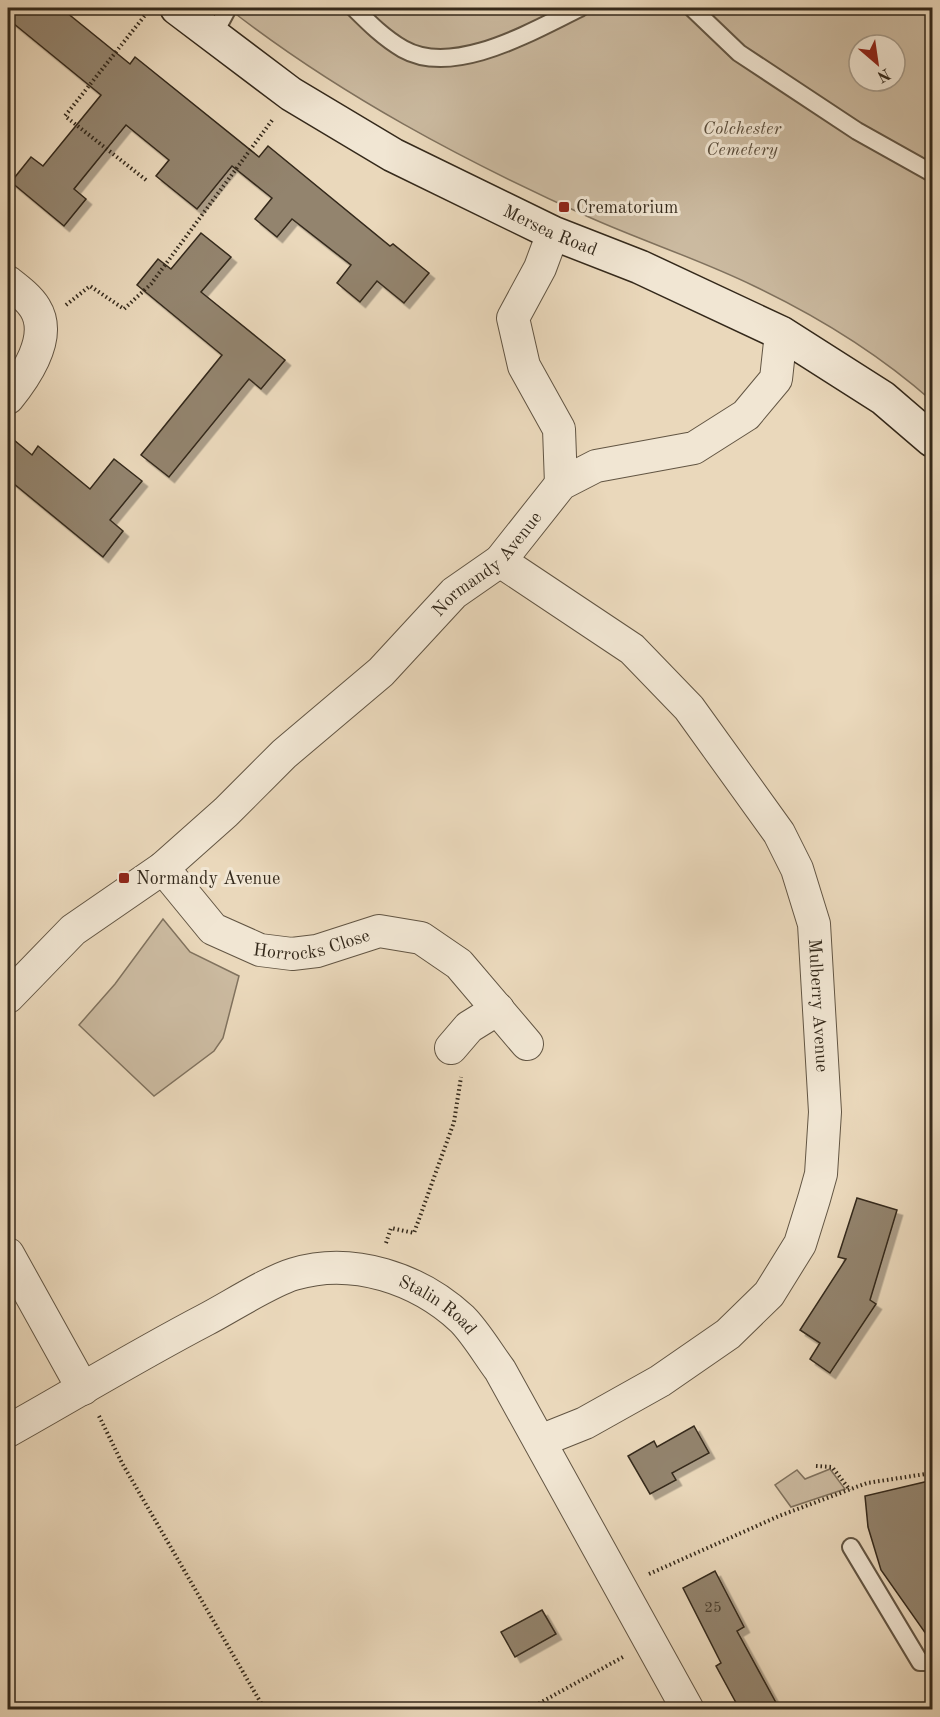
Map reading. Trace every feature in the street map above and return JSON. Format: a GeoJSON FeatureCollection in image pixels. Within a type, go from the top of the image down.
{"type":"FeatureCollection","features":[{"type":"Feature","properties":{"kind":"main road","name":"Mersea Road"},"geometry":{"type":"LineString","coordinates":[[177,8],[221,21],[291,94],[434,177],[553,233],[640,267],[781,333],[883,398],[933,440]]}},
{"type":"Feature","properties":{"kind":"street"},"geometry":{"type":"LineString","coordinates":[[553,233],[540,268],[513,318],[524,366],[559,429],[561,484]]}},
{"type":"Feature","properties":{"kind":"street"},"geometry":{"type":"LineString","coordinates":[[8,282],[35,308],[40,320],[39,337],[33,360],[22,381],[8,398]]}},
{"type":"Feature","properties":{"kind":"street","name":"Normandy Avenue"},"geometry":{"type":"LineString","coordinates":[[8,997],[73,930],[163,868],[226,812],[284,754],[381,672],[454,593],[500,561],[561,484],[596,466],[694,448],[746,415],[776,379],[781,333]]}},
{"type":"Feature","properties":{"kind":"street","name":"Mulberry Avenue"},"geometry":{"type":"LineString","coordinates":[[500,561],[632,649],[689,708],[779,833],[797,869],[814,924],[825,1112],[821,1174],[814,1199],[800,1244],[769,1294],[728,1334],[660,1381],[585,1423],[540,1442]]}},
{"type":"Feature","properties":{"kind":"street","name":"Horrocks Close"},"geometry":{"type":"LineString","coordinates":[[163,868],[213,928],[260,950],[292,954],[317,951],[379,932],[421,938],[459,964],[527,1044]]}},
{"type":"Feature","properties":{"kind":"street"},"geometry":{"type":"LineString","coordinates":[[451,1048],[469,1027],[498,1009]]}},
{"type":"Feature","properties":{"kind":"street"},"geometry":{"type":"LineString","coordinates":[[8,1254],[83,1389]]}},
{"type":"Feature","properties":{"kind":"street","name":"Stalin Road"},"geometry":{"type":"LineString","coordinates":[[8,1431],[137,1356],[294,1274],[343,1267],[377,1273],[424,1290],[463,1320],[500,1370],[688,1710]]}},
{"type":"Feature","properties":{"kind":"lane"},"geometry":{"type":"LineString","coordinates":[[354,8],[379,32],[404,50],[427,58],[458,56],[487,50],[580,8]]}},
{"type":"Feature","properties":{"kind":"lane"},"geometry":{"type":"LineString","coordinates":[[692,8],[739,53],[857,131],[933,173]]}},
{"type":"Feature","properties":{"kind":"lane"},"geometry":{"type":"LineString","coordinates":[[851,1547],[920,1662],[933,1662]]}},
{"type":"Feature","properties":{"kind":"path"},"geometry":{"type":"LineString","coordinates":[[146,180],[65,116],[129,37],[147,13],[147,8]]}},
{"type":"Feature","properties":{"kind":"path"},"geometry":{"type":"LineString","coordinates":[[40,320],[90,286],[124,309],[151,284],[291,94]]}},
{"type":"Feature","properties":{"kind":"path"},"geometry":{"type":"LineString","coordinates":[[377,1273],[391,1228],[414,1233],[454,1122],[462,1066],[451,1048]]}},
{"type":"Feature","properties":{"kind":"path"},"geometry":{"type":"LineString","coordinates":[[83,1389],[122,1463],[265,1710]]}},
{"type":"Feature","properties":{"kind":"path"},"geometry":{"type":"LineString","coordinates":[[816,1466],[832,1467],[850,1490]]}},
{"type":"Feature","properties":{"kind":"path"},"geometry":{"type":"LineString","coordinates":[[619,1586],[779,1516],[867,1483],[933,1473]]}},
{"type":"Feature","properties":{"kind":"path"},"geometry":{"type":"LineString","coordinates":[[527,1710],[650,1642]]}},
{"type":"Feature","properties":{"kind":"green space","name":"Colchester Cemetery"},"geometry":{"type":"Polygon","coordinates":[[[228,8],[932,8],[932,401],[869,352],[801,310],[734,277],[591,218],[496,173],[403,124],[313,69],[228,8]]]}},
{"type":"Feature","properties":{"kind":"green space"},"geometry":{"type":"Polygon","coordinates":[[[163,919],[190,952],[239,976],[223,1038],[214,1051],[154,1096],[79,1025],[115,984],[163,919]]]}},
{"type":"Feature","properties":{"kind":"green space"},"geometry":{"type":"Polygon","coordinates":[[[830,1469],[845,1489],[791,1507],[775,1485],[797,1470],[805,1479],[830,1469]]]}},
{"type":"Feature","properties":{"kind":"building"},"geometry":{"type":"Polygon","coordinates":[[[8,8],[61,8],[130,64],[135,57],[259,157],[268,146],[390,246],[393,244],[429,273],[404,303],[377,281],[360,302],[337,283],[351,265],[292,219],[277,237],[255,219],[272,198],[232,166],[197,209],[156,176],[169,160],[126,125],[74,189],[86,199],[64,226],[11,182],[31,157],[43,166],[101,95],[8,19],[8,8]]]}},
{"type":"Feature","properties":{"kind":"building"},"geometry":{"type":"Polygon","coordinates":[[[201,233],[231,257],[201,292],[285,360],[261,389],[249,379],[169,477],[141,455],[222,355],[137,285],[158,259],[171,269],[201,233]]]}},
{"type":"Feature","properties":{"kind":"building"},"geometry":{"type":"Polygon","coordinates":[[[8,435],[32,455],[38,446],[90,489],[114,459],[142,481],[110,520],[123,531],[103,557],[8,479],[8,435]]]}},
{"type":"Feature","properties":{"kind":"building"},"geometry":{"type":"Polygon","coordinates":[[[857,1198],[897,1210],[870,1300],[876,1304],[830,1373],[810,1359],[820,1343],[800,1330],[846,1259],[838,1257],[857,1198]]]}},
{"type":"Feature","properties":{"kind":"building"},"geometry":{"type":"Polygon","coordinates":[[[694,1426],[709,1453],[672,1473],[676,1480],[650,1494],[628,1456],[654,1441],[657,1447],[694,1426]]]}},
{"type":"Feature","properties":{"kind":"building"},"geometry":{"type":"Polygon","coordinates":[[[933,1480],[933,1644],[881,1570],[868,1527],[865,1496],[933,1480]]]}},
{"type":"Feature","properties":{"kind":"building"},"geometry":{"type":"Polygon","coordinates":[[[715,1571],[744,1627],[737,1631],[780,1710],[740,1710],[716,1666],[721,1663],[683,1588],[715,1571]]]}},
{"type":"Feature","properties":{"kind":"building"},"geometry":{"type":"Polygon","coordinates":[[[542,1610],[556,1634],[515,1657],[501,1632],[542,1610]]]}},
{"type":"Feature","properties":{"kind":"place","name":"Crematorium"},"geometry":{"type":"Point","coordinates":[564,207]}},
{"type":"Feature","properties":{"kind":"place","name":"Normandy Avenue"},"geometry":{"type":"Point","coordinates":[124,878]}}]}
